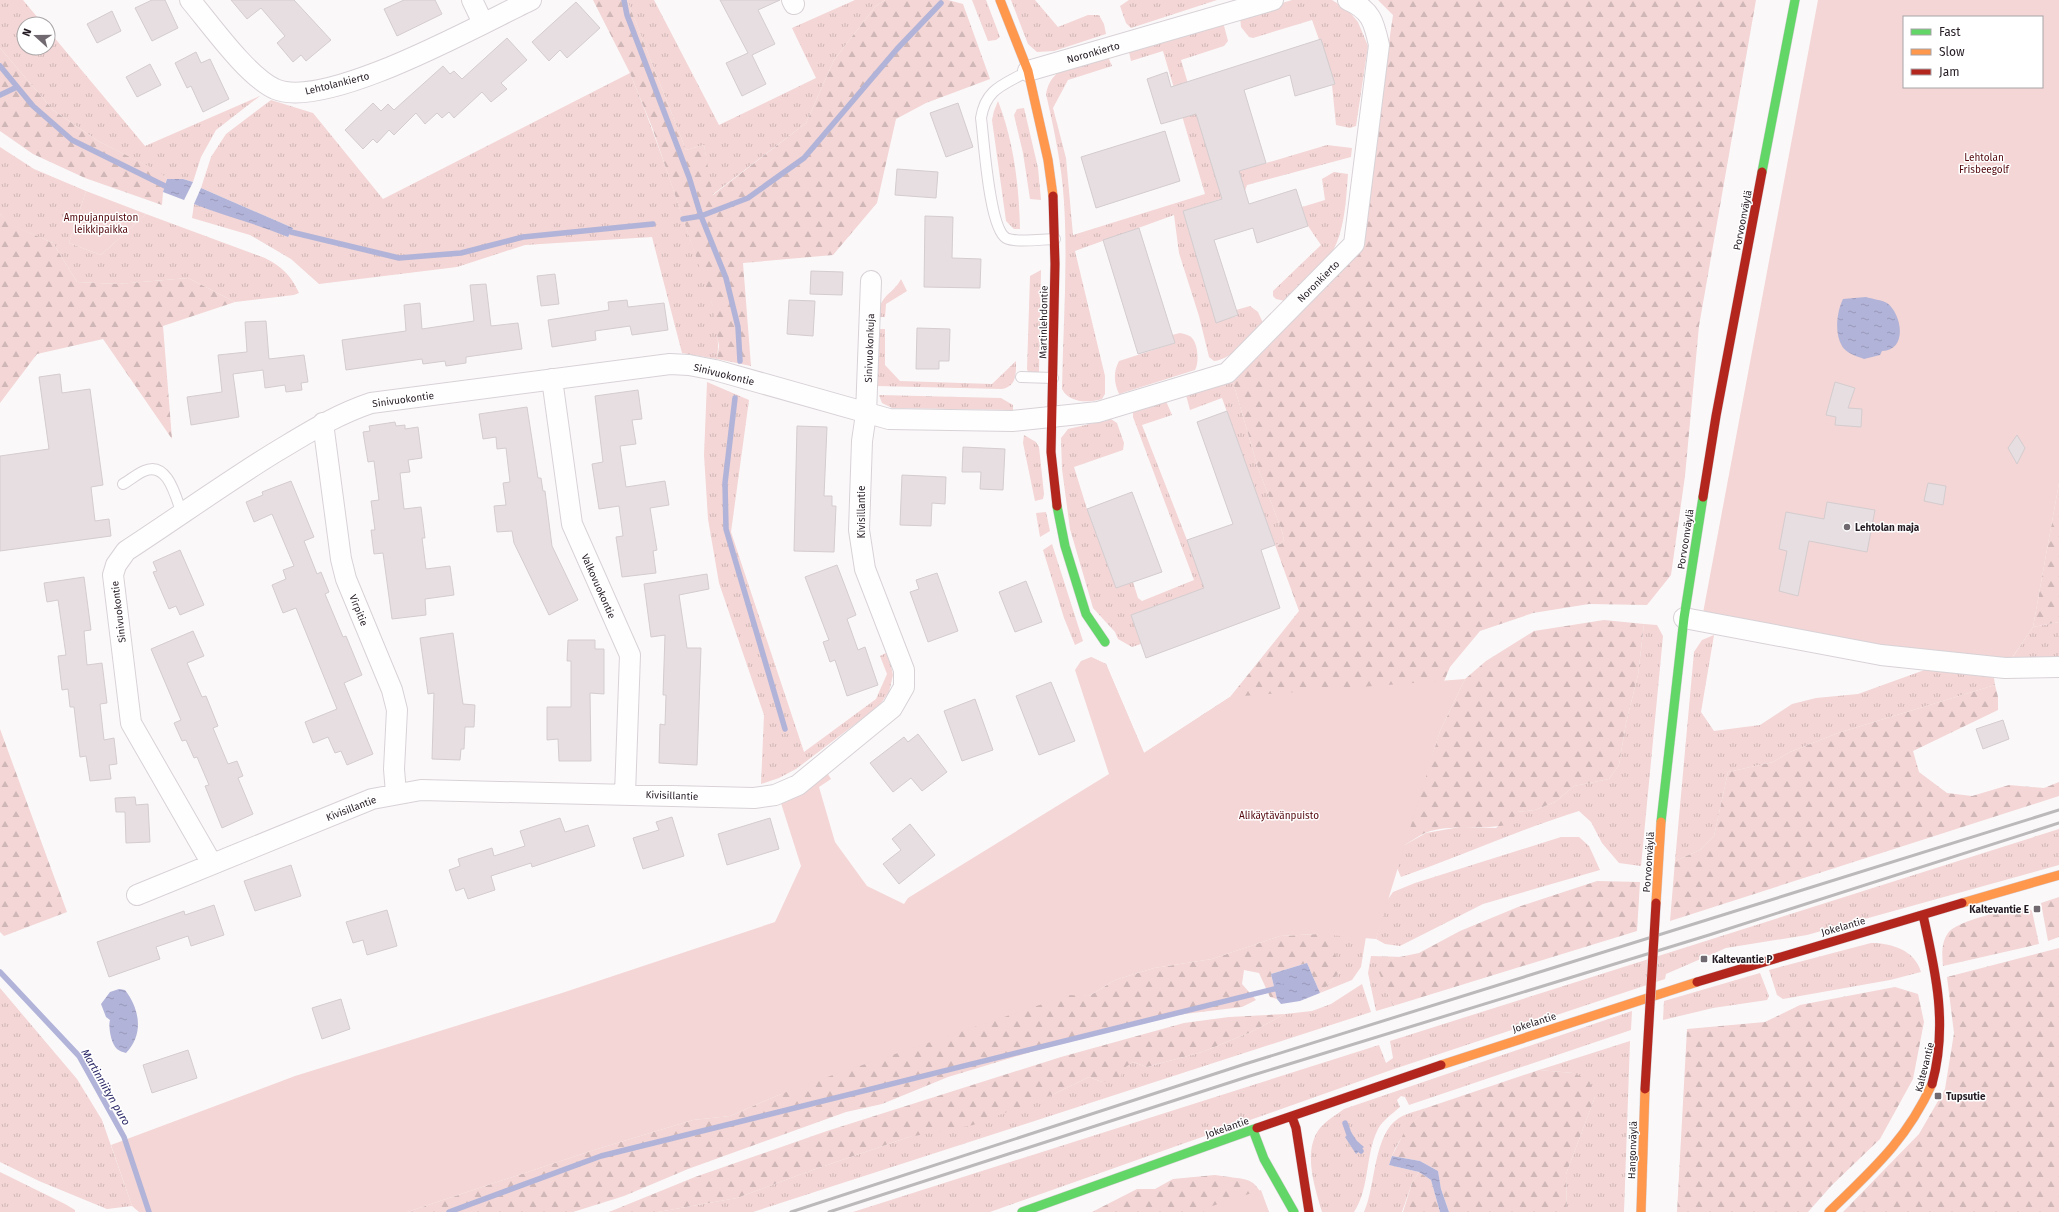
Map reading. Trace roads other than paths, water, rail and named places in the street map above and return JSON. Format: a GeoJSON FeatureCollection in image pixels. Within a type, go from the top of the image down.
{"type":"FeatureCollection","features":[{"type":"Feature","properties":{"kind":"main road","name":"Martinlehdontie"},"geometry":{"type":"LineString","coordinates":[[1000,0],[1028,71],[1048,160],[1053,196],[1055,239],[1052,417],[1054,490],[1065,546],[1086,614],[1105,642]]}},
{"type":"Feature","properties":{"kind":"main road","name":"Porvoonväylä"},"geometry":{"type":"LineString","coordinates":[[1645,1089],[1661,822],[1684,618],[1716,416],[1795,0]]}},
{"type":"Feature","properties":{"kind":"main road","name":"Jokelantie"},"geometry":{"type":"LineString","coordinates":[[1022,1212],[1516,1039],[1762,961],[2059,875]]}},
{"type":"Feature","properties":{"kind":"main road","name":"Kaltevantie"},"geometry":{"type":"LineString","coordinates":[[1829,1212],[1901,1138],[1928,1098],[1942,1044],[1941,1015],[1937,981],[1923,915]]}},
{"type":"Feature","properties":{"kind":"main road","name":"Hangonväylä"},"geometry":{"type":"LineString","coordinates":[[1641,1212],[1645,1089]]}},
{"type":"Feature","properties":{"kind":"main road"},"geometry":{"type":"LineString","coordinates":[[1292,1117],[1296,1128],[1309,1212]]}},
{"type":"Feature","properties":{"kind":"main road"},"geometry":{"type":"LineString","coordinates":[[1253,1130],[1264,1159],[1294,1212]]}},
{"type":"Feature","properties":{"kind":"street","name":"Lehtolankierto"},"geometry":{"type":"LineString","coordinates":[[190,0],[254,74],[275,89],[294,94],[354,81],[384,71],[531,0]]}},
{"type":"Feature","properties":{"kind":"street"},"geometry":{"type":"LineString","coordinates":[[472,0],[483,23]]}},
{"type":"Feature","properties":{"kind":"street","name":"Noronkierto"},"geometry":{"type":"LineString","coordinates":[[1028,71],[1274,0]]}},
{"type":"Feature","properties":{"kind":"street","name":"Noronkierto"},"geometry":{"type":"LineString","coordinates":[[1052,417],[1098,412],[1227,373],[1354,244],[1380,45],[1373,20],[1358,4],[1348,0]]}},
{"type":"Feature","properties":{"kind":"street","name":"Sinivuokonkuja"},"geometry":{"type":"LineString","coordinates":[[866,414],[871,281]]}},
{"type":"Feature","properties":{"kind":"street","name":"Sinivuokontie"},"geometry":{"type":"LineString","coordinates":[[212,864],[131,723],[113,575],[116,565],[126,551],[256,464],[323,423],[346,411],[371,403],[670,364],[689,365],[715,370],[866,414],[889,419],[1012,421],[1052,417]]}},
{"type":"Feature","properties":{"kind":"street","name":"Valkovuokontie"},"geometry":{"type":"LineString","coordinates":[[552,379],[572,524],[630,655],[625,794]]}},
{"type":"Feature","properties":{"kind":"street","name":"Kivisillantie"},"geometry":{"type":"LineString","coordinates":[[137,895],[372,799],[396,794],[421,790],[754,798],[775,795],[798,785],[892,708],[904,687],[904,670],[866,569],[859,530],[862,441],[866,414]]}},
{"type":"Feature","properties":{"kind":"street","name":"Virpitie"},"geometry":{"type":"LineString","coordinates":[[323,423],[341,559],[346,579],[392,690],[397,710],[394,769],[396,794]]}},
{"type":"Feature","properties":{"kind":"street"},"geometry":{"type":"LineString","coordinates":[[1684,618],[1881,655],[2005,668],[2059,667]]}},
{"type":"Feature","properties":{"kind":"lane"},"geometry":{"type":"LineString","coordinates":[[1028,71],[994,90],[983,103],[981,118],[994,218],[1000,234],[1007,239],[1055,239]]}},
{"type":"Feature","properties":{"kind":"lane"},"geometry":{"type":"LineString","coordinates":[[1021,377],[1053,378]]}},
{"type":"Feature","properties":{"kind":"lane"},"geometry":{"type":"LineString","coordinates":[[123,484],[146,470],[160,471],[167,477],[182,514]]}},
{"type":"Feature","properties":{"kind":"water"},"geometry":{"type":"Polygon","coordinates":[[[167,179],[183,179],[193,182],[184,200],[163,192],[167,179]]]}},
{"type":"Feature","properties":{"kind":"water"},"geometry":{"type":"Polygon","coordinates":[[[201,188],[293,228],[288,237],[194,204],[201,188]]]}},
{"type":"Feature","properties":{"kind":"water"},"geometry":{"type":"Polygon","coordinates":[[[1866,297],[1887,303],[1892,308],[1899,323],[1900,331],[1896,345],[1890,349],[1882,351],[1880,355],[1864,359],[1846,351],[1842,346],[1838,335],[1837,322],[1843,299],[1866,297]]]}},
{"type":"Feature","properties":{"kind":"water"},"geometry":{"type":"Polygon","coordinates":[[[1307,963],[1320,993],[1300,1001],[1281,1004],[1277,999],[1271,974],[1307,963]]]}},
{"type":"Feature","properties":{"kind":"water"},"geometry":{"type":"Polygon","coordinates":[[[119,989],[125,990],[130,997],[137,1014],[138,1022],[136,1038],[126,1053],[115,1047],[110,1030],[110,1020],[106,1017],[101,1004],[110,992],[119,989]]]}},
{"type":"Feature","properties":{"kind":"water"},"geometry":{"type":"Polygon","coordinates":[[[1351,1132],[1357,1141],[1364,1147],[1356,1154],[1345,1137],[1351,1132]]]}},
{"type":"Feature","properties":{"kind":"water"},"geometry":{"type":"Polygon","coordinates":[[[1392,1156],[1420,1161],[1438,1171],[1441,1189],[1449,1212],[1440,1212],[1431,1180],[1419,1172],[1389,1165],[1392,1156]]]}},
{"type":"Feature","properties":{"kind":"waterway"},"geometry":{"type":"LineString","coordinates":[[624,0],[627,15],[689,177],[701,216],[726,278],[738,327],[740,361]]}},
{"type":"Feature","properties":{"kind":"waterway"},"geometry":{"type":"LineString","coordinates":[[683,219],[701,216],[748,198],[804,158],[897,49],[941,3]]}},
{"type":"Feature","properties":{"kind":"waterway"},"geometry":{"type":"LineString","coordinates":[[0,66],[33,106],[72,140],[165,186]]}},
{"type":"Feature","properties":{"kind":"waterway"},"geometry":{"type":"LineString","coordinates":[[0,95],[17,87]]}},
{"type":"Feature","properties":{"kind":"waterway"},"geometry":{"type":"LineString","coordinates":[[291,232],[399,258],[461,253],[523,237],[653,224]]}},
{"type":"Feature","properties":{"kind":"waterway"},"geometry":{"type":"LineString","coordinates":[[735,398],[725,483],[726,529],[785,729]]}},
{"type":"Feature","properties":{"kind":"waterway","name":"Martinniityn puro"},"geometry":{"type":"LineString","coordinates":[[0,972],[79,1056],[124,1137],[149,1212]]}},
{"type":"Feature","properties":{"kind":"waterway"},"geometry":{"type":"LineString","coordinates":[[449,1212],[601,1156],[1282,987]]}},
{"type":"Feature","properties":{"kind":"waterway"},"geometry":{"type":"LineString","coordinates":[[1345,1123],[1351,1140],[1361,1151]]}},
{"type":"Feature","properties":{"kind":"railway"},"geometry":{"type":"LineString","coordinates":[[791,1212],[1245,1064],[2059,810]]}},
{"type":"Feature","properties":{"kind":"railway"},"geometry":{"type":"LineString","coordinates":[[829,1212],[1250,1076],[1709,935],[2059,823]]}},
{"type":"Feature","properties":{"kind":"place","name":"Lehtolan maja"},"geometry":{"type":"Point","coordinates":[1847,527]}},
{"type":"Feature","properties":{"kind":"place","name":"Kaltevantie E"},"geometry":{"type":"Point","coordinates":[2037,909]}},
{"type":"Feature","properties":{"kind":"place","name":"Kaltevantie P"},"geometry":{"type":"Point","coordinates":[1704,959]}},
{"type":"Feature","properties":{"kind":"place","name":"Tupsutie"},"geometry":{"type":"Point","coordinates":[1938,1096]}},
{"type":"Feature","properties":{"kind":"park label","name":"Lehtolan Frisbeegolf"},"geometry":{"type":"Point","coordinates":[1984,162]}},
{"type":"Feature","properties":{"kind":"park label","name":"Ampujanpuiston leikkipaikka"},"geometry":{"type":"Point","coordinates":[101,222]}},
{"type":"Feature","properties":{"kind":"park label","name":"Alikäytävänpuisto"},"geometry":{"type":"Point","coordinates":[1279,815]}}]}
